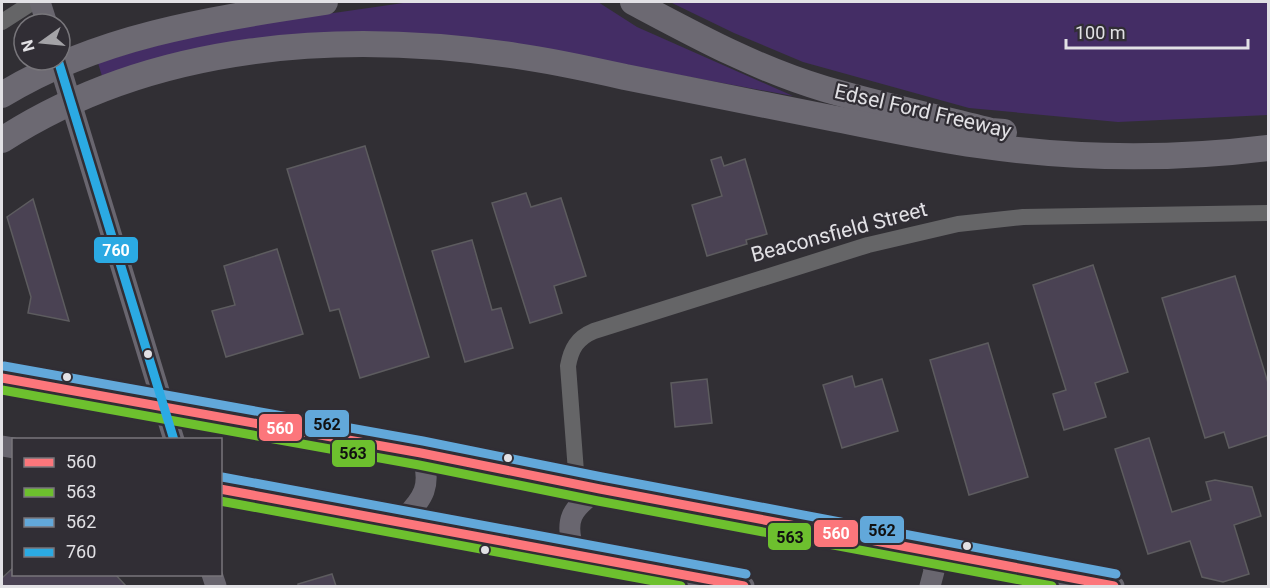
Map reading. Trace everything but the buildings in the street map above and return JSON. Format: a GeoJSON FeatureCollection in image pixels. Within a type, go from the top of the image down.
{"type":"FeatureCollection","features":[{"type":"Feature","properties":{"kind":"highway"},"geometry":{"type":"LineString","coordinates":[[9,91],[53,68],[93,51],[130,39],[186,24],[325,2]]}},
{"type":"Feature","properties":{"kind":"highway","name":"Edsel Ford Freeway"},"geometry":{"type":"LineString","coordinates":[[633,2],[752,63],[814,85],[991,131],[1067,138],[1157,141],[1205,140],[1269,132]]}},
{"type":"Feature","properties":{"kind":"highway"},"geometry":{"type":"LineString","coordinates":[[2,140],[27,123],[81,96],[185,62],[235,53],[332,45],[423,46],[520,56],[921,136],[1030,152],[1158,157],[1226,154],[1269,148]]}},
{"type":"Feature","properties":{"kind":"main road"},"geometry":{"type":"LineString","coordinates":[[62,72],[173,438]]}},
{"type":"Feature","properties":{"kind":"main road"},"geometry":{"type":"LineString","coordinates":[[2,378],[421,453],[1114,586]]}},
{"type":"Feature","properties":{"kind":"main road"},"geometry":{"type":"LineString","coordinates":[[400,522],[416,505],[426,488],[428,478],[421,453]]}},
{"type":"Feature","properties":{"kind":"main road"},"geometry":{"type":"LineString","coordinates":[[222,489],[744,586]]}},
{"type":"Feature","properties":{"kind":"main road"},"geometry":{"type":"LineString","coordinates":[[575,554],[568,532],[572,515],[586,499],[600,489]]}},
{"type":"Feature","properties":{"kind":"main road"},"geometry":{"type":"LineString","coordinates":[[930,586],[934,571],[931,552]]}},
{"type":"Feature","properties":{"kind":"street"},"geometry":{"type":"LineString","coordinates":[[2,22],[33,2]]}},
{"type":"Feature","properties":{"kind":"street","name":"Beaconsfield Street"},"geometry":{"type":"LineString","coordinates":[[577,484],[568,366],[572,348],[586,334],[857,248],[958,224],[1023,217],[1269,213]]}},
{"type":"Feature","properties":{"kind":"shaded area"},"geometry":{"type":"Polygon","coordinates":[[[410,2],[598,2],[637,27],[793,96],[507,43],[150,62],[102,76],[98,63],[216,30],[410,2]]]}},
{"type":"Feature","properties":{"kind":"shaded area"},"geometry":{"type":"Polygon","coordinates":[[[670,2],[1268,2],[1268,115],[1118,122],[969,108],[803,62],[734,33],[670,2]]]}},
{"type":"Feature","properties":{"kind":"transit line","name":"760"},"geometry":{"type":"LineString","coordinates":[[62,72],[173,438]]}},
{"type":"Feature","properties":{"kind":"transit line","name":"562"},"geometry":{"type":"LineString","coordinates":[[4,366],[423,441],[1116,574]]}},
{"type":"Feature","properties":{"kind":"transit line","name":"560"},"geometry":{"type":"LineString","coordinates":[[2,378],[421,453],[1114,586]]}},
{"type":"Feature","properties":{"kind":"transit line","name":"563"},"geometry":{"type":"LineString","coordinates":[[2,390],[419,465],[1052,586]]}},
{"type":"Feature","properties":{"kind":"transit line","name":"562"},"geometry":{"type":"LineString","coordinates":[[222,477],[746,574]]}},
{"type":"Feature","properties":{"kind":"transit line","name":"560"},"geometry":{"type":"LineString","coordinates":[[222,489],[744,586]]}},
{"type":"Feature","properties":{"kind":"transit line","name":"563"},"geometry":{"type":"LineString","coordinates":[[222,501],[681,586]]}}]}
